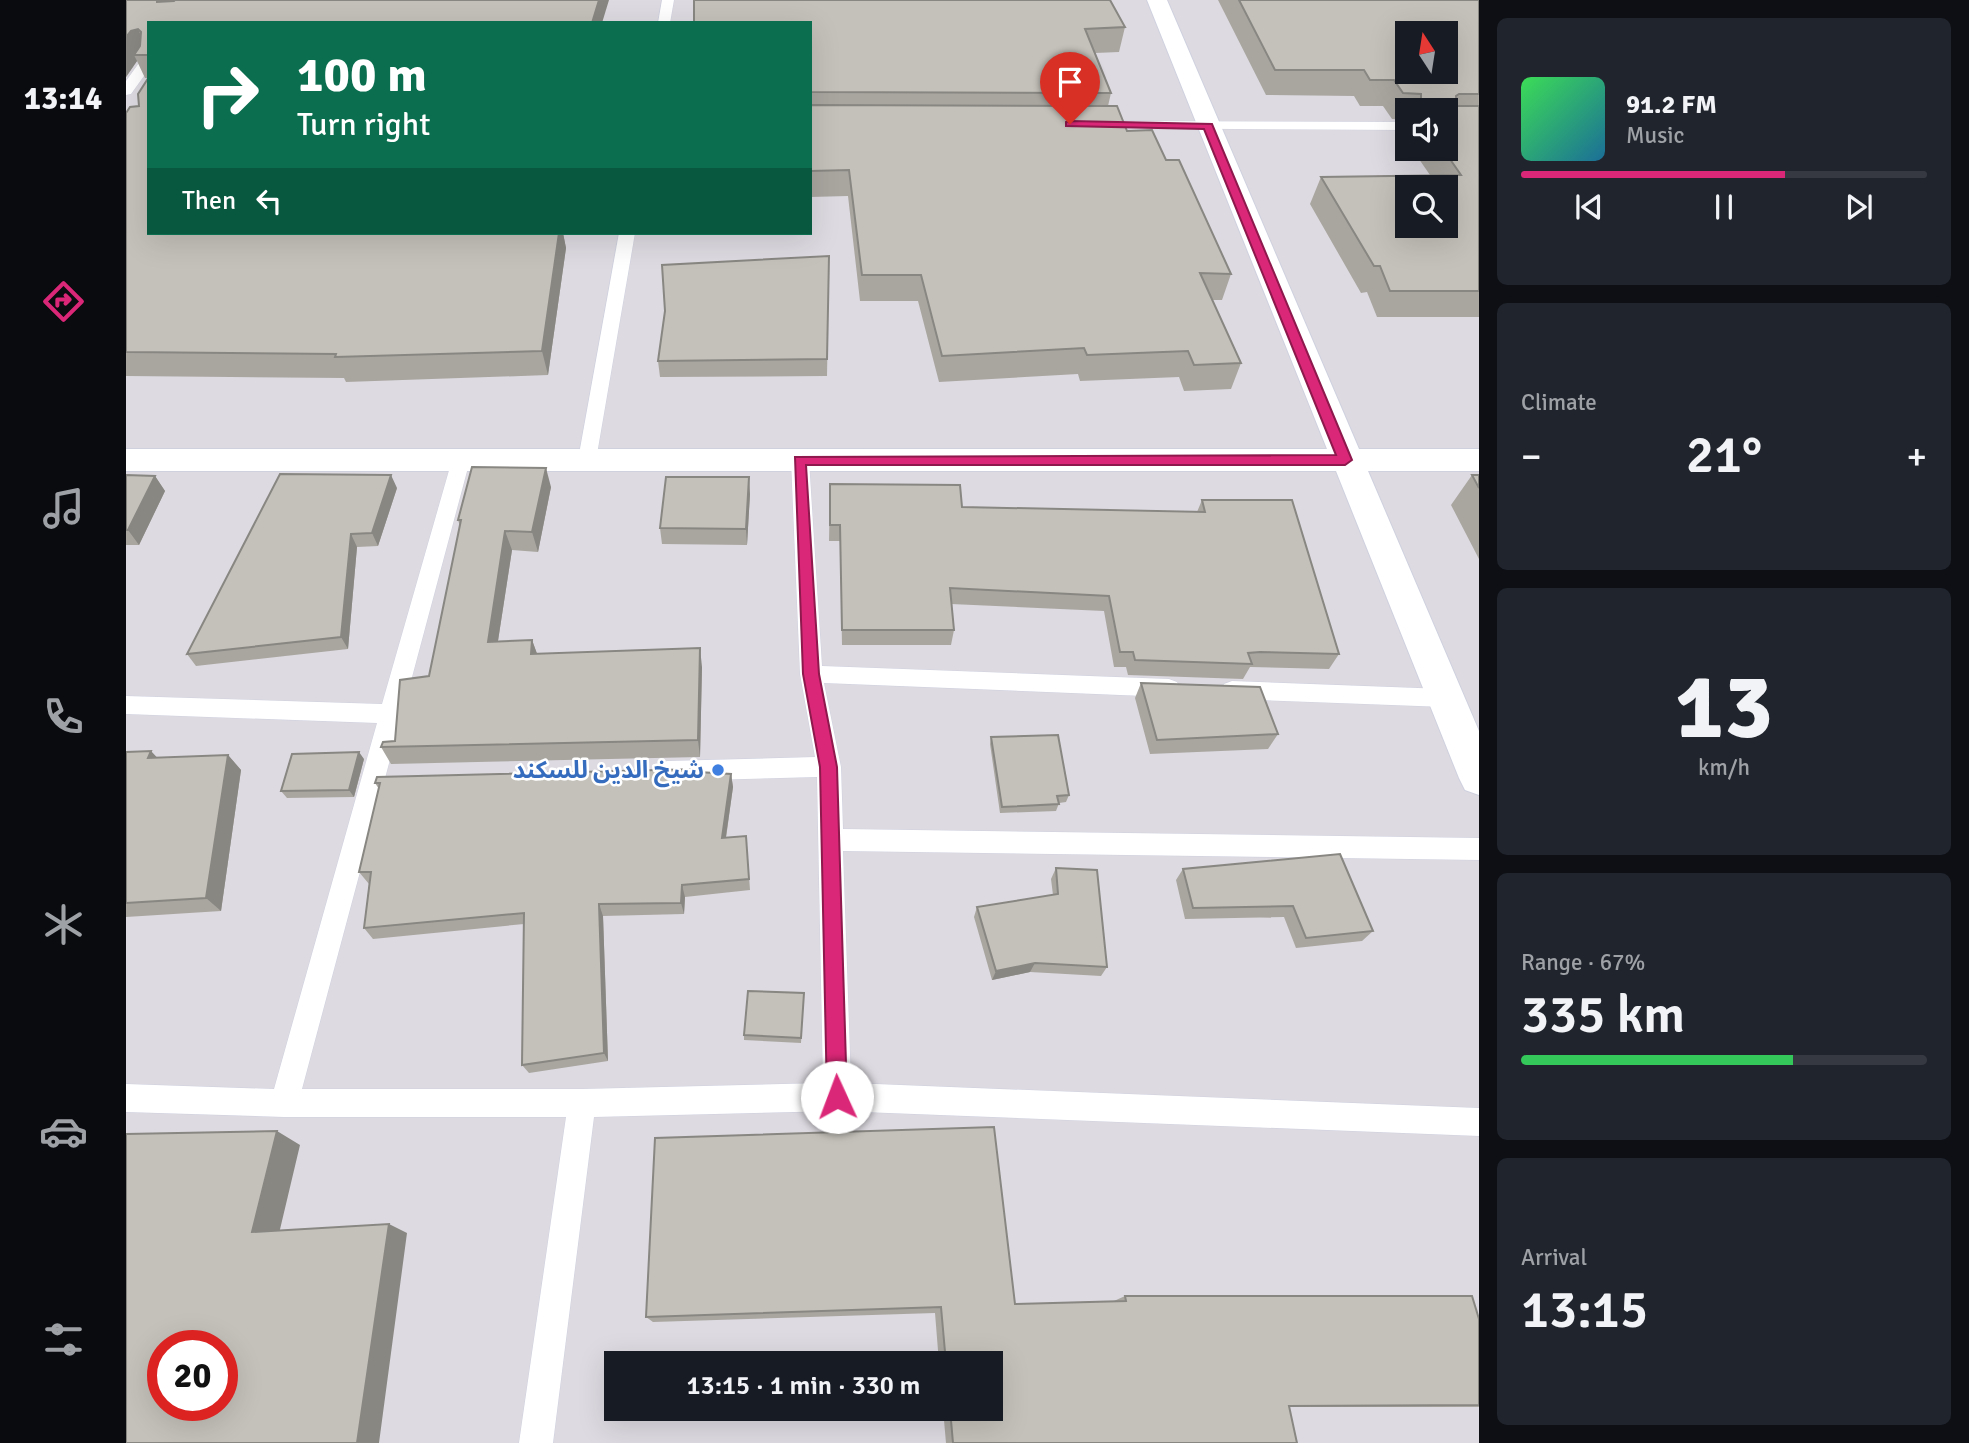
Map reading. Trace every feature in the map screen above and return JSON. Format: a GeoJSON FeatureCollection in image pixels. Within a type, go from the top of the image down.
{"type":"FeatureCollection","features":[{"type":"Feature","properties":{"kind":"street"},"geometry":{"type":"LineString","coordinates":[[1157,0],[1345,460],[1479,778]]}},
{"type":"Feature","properties":{"kind":"street"},"geometry":{"type":"LineString","coordinates":[[126,460],[1479,460]]}},
{"type":"Feature","properties":{"kind":"lane"},"geometry":{"type":"LineString","coordinates":[[664,21],[668,0]]}},
{"type":"Feature","properties":{"kind":"lane"},"geometry":{"type":"LineString","coordinates":[[126,91],[147,62]]}},
{"type":"Feature","properties":{"kind":"lane"},"geometry":{"type":"LineString","coordinates":[[1084,124],[1395,126]]}},
{"type":"Feature","properties":{"kind":"lane"},"geometry":{"type":"LineString","coordinates":[[587,460],[627,235]]}},
{"type":"Feature","properties":{"kind":"lane"},"geometry":{"type":"LineString","coordinates":[[284,1103],[460,460]]}},
{"type":"Feature","properties":{"kind":"lane"},"geometry":{"type":"LineString","coordinates":[[800,460],[811,674],[829,767],[837,1097]]}},
{"type":"Feature","properties":{"kind":"lane"},"geometry":{"type":"LineString","coordinates":[[811,674],[1445,698]]}},
{"type":"Feature","properties":{"kind":"lane"},"geometry":{"type":"LineString","coordinates":[[126,705],[391,714]]}},
{"type":"Feature","properties":{"kind":"lane"},"geometry":{"type":"LineString","coordinates":[[649,771],[829,767]]}},
{"type":"Feature","properties":{"kind":"lane"},"geometry":{"type":"LineString","coordinates":[[374,777],[401,777]]}},
{"type":"Feature","properties":{"kind":"lane"},"geometry":{"type":"LineString","coordinates":[[830,840],[1479,849]]}},
{"type":"Feature","properties":{"kind":"lane"},"geometry":{"type":"LineString","coordinates":[[126,1098],[284,1103],[582,1103],[837,1097],[1479,1122]]}},
{"type":"Feature","properties":{"kind":"lane"},"geometry":{"type":"LineString","coordinates":[[536,1443],[582,1103]]}},
{"type":"Feature","properties":{"kind":"shaded area"},"geometry":{"type":"Polygon","coordinates":[[[126,0],[1479,0],[1479,1443],[126,1443],[126,0]]]}},
{"type":"Feature","properties":{"kind":"building"},"geometry":{"type":"Polygon","coordinates":[[[126,0],[599,0],[593,21],[147,21],[147,55],[134,55],[140,46],[141,32],[138,29],[131,31],[126,37],[126,0]]]}},
{"type":"Feature","properties":{"kind":"building"},"geometry":{"type":"Polygon","coordinates":[[[694,0],[1110,0],[1125,27],[1085,29],[1111,93],[812,92],[812,21],[694,21],[694,0]]]}},
{"type":"Feature","properties":{"kind":"building"},"geometry":{"type":"Polygon","coordinates":[[[1239,0],[1479,0],[1479,94],[1459,94],[1456,98],[1421,98],[1421,94],[1403,93],[1397,84],[1458,84],[1458,21],[1395,21],[1395,81],[1370,80],[1364,70],[1275,70],[1239,0]]]}},
{"type":"Feature","properties":{"kind":"building"},"geometry":{"type":"Polygon","coordinates":[[[147,80],[147,235],[559,235],[542,351],[335,357],[336,354],[126,352],[126,113],[130,107],[139,106],[138,94],[147,80]]]}},
{"type":"Feature","properties":{"kind":"building"},"geometry":{"type":"Polygon","coordinates":[[[812,105],[1117,106],[1127,131],[1152,130],[1166,160],[1179,160],[1231,274],[1200,273],[1241,363],[1194,365],[1188,351],[1087,355],[1084,348],[942,356],[921,275],[862,275],[849,170],[812,171],[812,105]]]}},
{"type":"Feature","properties":{"kind":"building"},"geometry":{"type":"Polygon","coordinates":[[[1458,106],[1479,106],[1479,291],[1390,291],[1380,266],[1374,266],[1321,177],[1395,176],[1395,238],[1458,238],[1458,175],[1461,175],[1451,161],[1458,161],[1458,106]]]}},
{"type":"Feature","properties":{"kind":"building"},"geometry":{"type":"Polygon","coordinates":[[[829,256],[827,359],[658,361],[665,311],[662,265],[829,256]]]}},
{"type":"Feature","properties":{"kind":"building"},"geometry":{"type":"Polygon","coordinates":[[[472,467],[546,468],[532,532],[505,531],[488,642],[532,640],[531,654],[700,648],[698,740],[381,747],[383,742],[395,741],[400,680],[429,676],[461,520],[458,520],[472,467]]]}},
{"type":"Feature","properties":{"kind":"building"},"geometry":{"type":"Polygon","coordinates":[[[280,474],[391,475],[372,533],[351,534],[341,637],[187,654],[280,474]]]}},
{"type":"Feature","properties":{"kind":"building"},"geometry":{"type":"Polygon","coordinates":[[[126,475],[155,476],[128,530],[126,530],[126,475]]]}},
{"type":"Feature","properties":{"kind":"building"},"geometry":{"type":"Polygon","coordinates":[[[1472,475],[1479,475],[1479,488],[1472,475]]]}},
{"type":"Feature","properties":{"kind":"building"},"geometry":{"type":"Polygon","coordinates":[[[666,477],[749,477],[746,529],[660,528],[666,477]]]}},
{"type":"Feature","properties":{"kind":"building"},"geometry":{"type":"Polygon","coordinates":[[[830,484],[960,485],[962,507],[1205,512],[1202,500],[1292,500],[1339,654],[1248,653],[1252,664],[1135,660],[1133,652],[1120,652],[1109,596],[950,588],[954,630],[842,630],[840,525],[830,525],[830,484]]]}},
{"type":"Feature","properties":{"kind":"building"},"geometry":{"type":"Polygon","coordinates":[[[1141,683],[1260,687],[1278,734],[1157,740],[1141,683]]]}},
{"type":"Feature","properties":{"kind":"building"},"geometry":{"type":"Polygon","coordinates":[[[1058,735],[1069,795],[1057,796],[1059,804],[1002,807],[991,737],[1058,735]]]}},
{"type":"Feature","properties":{"kind":"building"},"geometry":{"type":"Polygon","coordinates":[[[151,751],[148,758],[228,755],[206,898],[126,903],[126,752],[151,751]]]}},
{"type":"Feature","properties":{"kind":"building"},"geometry":{"type":"Polygon","coordinates":[[[359,752],[349,790],[281,791],[292,754],[359,752]]]}},
{"type":"Feature","properties":{"kind":"building"},"geometry":{"type":"Polygon","coordinates":[[[698,769],[698,772],[731,774],[722,838],[746,836],[749,879],[682,885],[681,903],[599,904],[604,1053],[522,1065],[524,913],[364,928],[371,872],[359,872],[380,783],[375,783],[377,777],[698,769]]]}},
{"type":"Feature","properties":{"kind":"building"},"geometry":{"type":"Polygon","coordinates":[[[1340,854],[1373,931],[1306,938],[1293,906],[1193,908],[1183,869],[1340,854]]]}},
{"type":"Feature","properties":{"kind":"building"},"geometry":{"type":"Polygon","coordinates":[[[1056,868],[1097,870],[1107,967],[1035,963],[996,971],[977,907],[1058,894],[1056,868]]]}},
{"type":"Feature","properties":{"kind":"building"},"geometry":{"type":"Polygon","coordinates":[[[748,991],[804,993],[801,1038],[744,1035],[748,991]]]}},
{"type":"Feature","properties":{"kind":"building"},"geometry":{"type":"Polygon","coordinates":[[[994,1127],[1015,1304],[1126,1301],[1125,1296],[1472,1296],[1479,1319],[1479,1405],[1289,1406],[1297,1443],[953,1443],[951,1421],[1003,1421],[1003,1351],[945,1351],[941,1307],[646,1317],[655,1138],[994,1127]]]}},
{"type":"Feature","properties":{"kind":"building"},"geometry":{"type":"Polygon","coordinates":[[[277,1131],[252,1232],[389,1224],[357,1443],[126,1443],[126,1134],[277,1131]]]}},
{"type":"Feature","properties":{"kind":"place","name":"شيخ الدين للسكند"},"geometry":{"type":"Point","coordinates":[718,770]}},
{"type":"Feature","properties":{"kind":"route"},"geometry":{"type":"LineString","coordinates":[[837,1097],[829,767],[811,674],[800,460],[1345,460],[1208,126],[1070,124]]}}]}
